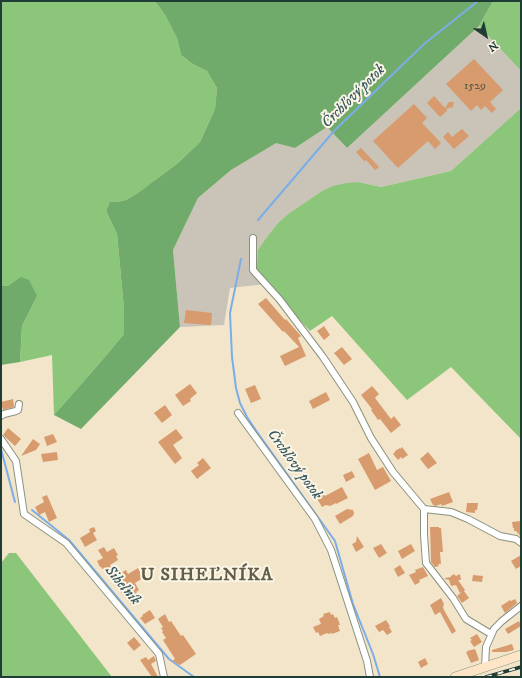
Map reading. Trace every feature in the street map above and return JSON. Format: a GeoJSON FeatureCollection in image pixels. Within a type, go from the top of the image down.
{"type":"FeatureCollection","features":[{"type":"Feature","properties":{"kind":"main road"},"geometry":{"type":"LineString","coordinates":[[455,677],[521,655]]}},
{"type":"Feature","properties":{"kind":"street"},"geometry":{"type":"LineString","coordinates":[[252,238],[253,270],[280,300],[323,357],[354,402],[371,438],[393,472],[424,509],[426,563],[453,598],[466,619],[491,634]]}},
{"type":"Feature","properties":{"kind":"street"},"geometry":{"type":"LineString","coordinates":[[1,416],[16,412],[19,404]]}},
{"type":"Feature","properties":{"kind":"street"},"geometry":{"type":"LineString","coordinates":[[238,413],[315,520],[331,550],[367,661],[370,677]]}},
{"type":"Feature","properties":{"kind":"street"},"geometry":{"type":"LineString","coordinates":[[1,440],[16,461],[24,514],[66,543],[159,654],[164,677]]}},
{"type":"Feature","properties":{"kind":"street"},"geometry":{"type":"LineString","coordinates":[[424,509],[451,512],[500,536],[516,539],[521,543]]}},
{"type":"Feature","properties":{"kind":"street"},"geometry":{"type":"LineString","coordinates":[[485,667],[486,647],[491,634],[498,625],[521,606]]}},
{"type":"Feature","properties":{"kind":"shaded area"},"geometry":{"type":"Polygon","coordinates":[[[479,26],[521,71],[521,108],[451,171],[381,187],[358,182],[322,191],[288,214],[277,224],[264,241],[258,250],[257,273],[266,284],[230,288],[224,325],[180,327],[173,250],[198,198],[231,170],[276,142],[295,148],[327,127],[347,148],[479,26]]]}},
{"type":"Feature","properties":{"kind":"green space"},"geometry":{"type":"Polygon","coordinates":[[[1,1],[155,1],[165,15],[177,38],[181,55],[191,63],[207,71],[217,88],[215,109],[200,142],[178,163],[139,192],[126,200],[110,203],[106,211],[117,234],[124,309],[124,334],[54,415],[52,355],[20,362],[22,326],[37,296],[1,285],[1,1]]]}},
{"type":"Feature","properties":{"kind":"green space"},"geometry":{"type":"Polygon","coordinates":[[[155,1],[493,1],[479,26],[347,148],[327,127],[295,148],[276,143],[231,170],[198,198],[173,250],[180,327],[81,429],[54,415],[124,334],[124,309],[117,234],[106,211],[110,202],[126,200],[178,163],[200,142],[215,109],[217,88],[207,71],[191,63],[181,55],[177,38],[165,15],[155,1]]]}},
{"type":"Feature","properties":{"kind":"green space"},"geometry":{"type":"Polygon","coordinates":[[[493,1],[521,1],[521,71],[479,26],[493,1]]]}},
{"type":"Feature","properties":{"kind":"green space"},"geometry":{"type":"Polygon","coordinates":[[[521,108],[521,439],[451,367],[407,400],[332,316],[310,331],[257,273],[257,266],[258,250],[277,224],[288,214],[322,191],[333,186],[358,182],[381,187],[451,171],[521,108]]]}},
{"type":"Feature","properties":{"kind":"green space"},"geometry":{"type":"Polygon","coordinates":[[[21,277],[29,280],[37,296],[22,326],[20,362],[1,365],[1,285],[8,286],[21,277]]]}},
{"type":"Feature","properties":{"kind":"green space"},"geometry":{"type":"Polygon","coordinates":[[[9,553],[16,553],[112,677],[1,677],[1,563],[9,553]]]}},
{"type":"Feature","properties":{"kind":"building"},"geometry":{"type":"Polygon","coordinates":[[[474,59],[503,90],[490,102],[496,109],[492,113],[485,106],[481,110],[477,105],[471,111],[446,84],[474,59]]]}},
{"type":"Feature","properties":{"kind":"building"},"geometry":{"type":"Polygon","coordinates":[[[434,96],[445,108],[449,102],[454,102],[453,107],[446,109],[447,111],[440,117],[427,103],[434,96]]]}},
{"type":"Feature","properties":{"kind":"building"},"geometry":{"type":"Polygon","coordinates":[[[414,104],[427,118],[422,123],[441,143],[435,149],[428,141],[398,168],[373,141],[414,104]]]}},
{"type":"Feature","properties":{"kind":"building"},"geometry":{"type":"Polygon","coordinates":[[[462,129],[469,136],[454,149],[443,137],[448,132],[452,137],[462,129]]]}},
{"type":"Feature","properties":{"kind":"building"},"geometry":{"type":"Polygon","coordinates":[[[361,148],[379,167],[375,170],[366,160],[364,161],[356,152],[361,148]]]}},
{"type":"Feature","properties":{"kind":"building"},"geometry":{"type":"Polygon","coordinates":[[[266,298],[301,336],[298,338],[306,356],[285,366],[280,356],[299,347],[284,331],[283,332],[258,304],[266,298]]]}},
{"type":"Feature","properties":{"kind":"building"},"geometry":{"type":"Polygon","coordinates":[[[186,310],[212,313],[211,325],[184,323],[186,310]]]}},
{"type":"Feature","properties":{"kind":"building"},"geometry":{"type":"Polygon","coordinates":[[[324,326],[330,335],[324,340],[317,331],[324,326]]]}},
{"type":"Feature","properties":{"kind":"building"},"geometry":{"type":"Polygon","coordinates":[[[342,347],[352,359],[344,365],[334,353],[342,347]]]}},
{"type":"Feature","properties":{"kind":"building"},"geometry":{"type":"Polygon","coordinates":[[[190,384],[197,393],[190,399],[191,401],[183,406],[175,395],[190,384]]]}},
{"type":"Feature","properties":{"kind":"building"},"geometry":{"type":"Polygon","coordinates":[[[255,385],[261,399],[251,403],[245,389],[255,385]]]}},
{"type":"Feature","properties":{"kind":"building"},"geometry":{"type":"Polygon","coordinates":[[[372,386],[379,394],[375,398],[391,419],[394,416],[401,425],[391,433],[380,419],[378,420],[371,410],[372,409],[361,395],[372,386]]]}},
{"type":"Feature","properties":{"kind":"building"},"geometry":{"type":"Polygon","coordinates":[[[326,392],[330,400],[313,409],[309,401],[326,392]]]}},
{"type":"Feature","properties":{"kind":"building"},"geometry":{"type":"Polygon","coordinates":[[[13,399],[14,407],[3,410],[1,402],[13,399]]]}},
{"type":"Feature","properties":{"kind":"building"},"geometry":{"type":"Polygon","coordinates":[[[165,405],[172,415],[162,423],[154,413],[165,405]]]}},
{"type":"Feature","properties":{"kind":"building"},"geometry":{"type":"Polygon","coordinates":[[[8,428],[21,439],[15,446],[3,435],[8,428]]]}},
{"type":"Feature","properties":{"kind":"building"},"geometry":{"type":"Polygon","coordinates":[[[176,429],[183,438],[173,445],[182,458],[175,464],[158,442],[176,429]]]}},
{"type":"Feature","properties":{"kind":"building"},"geometry":{"type":"Polygon","coordinates":[[[53,434],[57,442],[47,446],[44,437],[53,434]]]}},
{"type":"Feature","properties":{"kind":"building"},"geometry":{"type":"Polygon","coordinates":[[[33,439],[40,444],[36,450],[21,456],[33,439]]]}},
{"type":"Feature","properties":{"kind":"building"},"geometry":{"type":"Polygon","coordinates":[[[402,447],[408,455],[402,459],[401,457],[398,460],[393,454],[402,447]]]}},
{"type":"Feature","properties":{"kind":"building"},"geometry":{"type":"Polygon","coordinates":[[[57,452],[58,460],[43,462],[41,454],[57,452]]]}},
{"type":"Feature","properties":{"kind":"building"},"geometry":{"type":"Polygon","coordinates":[[[428,452],[437,463],[428,469],[420,459],[428,452]]]}},
{"type":"Feature","properties":{"kind":"building"},"geometry":{"type":"Polygon","coordinates":[[[369,453],[377,470],[383,467],[391,481],[375,490],[358,459],[369,453]]]}},
{"type":"Feature","properties":{"kind":"building"},"geometry":{"type":"Polygon","coordinates":[[[203,458],[211,468],[197,479],[191,471],[199,465],[197,463],[203,458]]]}},
{"type":"Feature","properties":{"kind":"building"},"geometry":{"type":"Polygon","coordinates":[[[352,471],[355,477],[346,482],[343,475],[352,471]]]}},
{"type":"Feature","properties":{"kind":"building"},"geometry":{"type":"Polygon","coordinates":[[[342,487],[348,498],[336,504],[322,507],[316,497],[323,493],[325,496],[342,487]]]}},
{"type":"Feature","properties":{"kind":"building"},"geometry":{"type":"Polygon","coordinates":[[[449,492],[453,502],[442,506],[441,504],[436,506],[433,505],[430,499],[449,492]]]}},
{"type":"Feature","properties":{"kind":"building"},"geometry":{"type":"Polygon","coordinates":[[[47,495],[57,518],[49,522],[45,512],[39,515],[35,507],[44,502],[42,497],[47,495]]]}},
{"type":"Feature","properties":{"kind":"building"},"geometry":{"type":"Polygon","coordinates":[[[467,503],[478,503],[475,513],[466,512],[467,503]]]}},
{"type":"Feature","properties":{"kind":"building"},"geometry":{"type":"Polygon","coordinates":[[[347,509],[353,510],[353,516],[340,524],[335,516],[347,509]]]}},
{"type":"Feature","properties":{"kind":"building"},"geometry":{"type":"Polygon","coordinates":[[[521,521],[521,537],[516,531],[514,531],[512,522],[521,521]]]}},
{"type":"Feature","properties":{"kind":"building"},"geometry":{"type":"Polygon","coordinates":[[[94,527],[96,531],[93,533],[97,540],[85,547],[80,538],[90,532],[89,529],[94,527]]]}},
{"type":"Feature","properties":{"kind":"building"},"geometry":{"type":"Polygon","coordinates":[[[430,527],[441,528],[443,552],[440,552],[441,564],[438,564],[439,566],[435,567],[431,562],[430,527]]]}},
{"type":"Feature","properties":{"kind":"building"},"geometry":{"type":"Polygon","coordinates":[[[357,536],[364,547],[356,552],[352,544],[356,542],[357,536]]]}},
{"type":"Feature","properties":{"kind":"building"},"geometry":{"type":"Polygon","coordinates":[[[381,544],[387,553],[379,558],[373,548],[381,544]]]}},
{"type":"Feature","properties":{"kind":"building"},"geometry":{"type":"Polygon","coordinates":[[[411,544],[415,551],[402,559],[398,551],[411,544]]]}},
{"type":"Feature","properties":{"kind":"building"},"geometry":{"type":"Polygon","coordinates":[[[104,547],[107,552],[114,548],[118,555],[116,556],[118,560],[110,565],[117,575],[126,570],[128,574],[138,568],[143,578],[135,583],[139,590],[136,592],[141,597],[131,605],[100,567],[97,561],[103,558],[98,550],[104,547]]]}},
{"type":"Feature","properties":{"kind":"building"},"geometry":{"type":"Polygon","coordinates":[[[521,555],[521,566],[516,569],[511,561],[521,555]]]}},
{"type":"Feature","properties":{"kind":"building"},"geometry":{"type":"Polygon","coordinates":[[[400,565],[405,573],[398,577],[394,569],[400,565]]]}},
{"type":"Feature","properties":{"kind":"building"},"geometry":{"type":"Polygon","coordinates":[[[423,567],[428,576],[419,580],[420,582],[415,585],[409,575],[416,572],[415,570],[423,567]]]}},
{"type":"Feature","properties":{"kind":"building"},"geometry":{"type":"Polygon","coordinates":[[[454,574],[456,576],[460,574],[461,580],[458,580],[469,598],[462,603],[457,596],[463,591],[460,593],[456,585],[451,586],[449,580],[445,579],[454,574]]]}},
{"type":"Feature","properties":{"kind":"building"},"geometry":{"type":"Polygon","coordinates":[[[473,575],[483,576],[482,582],[472,581],[473,575]]]}},
{"type":"Feature","properties":{"kind":"building"},"geometry":{"type":"Polygon","coordinates":[[[441,598],[444,604],[444,610],[456,631],[452,634],[440,612],[435,615],[430,605],[441,598]]]}},
{"type":"Feature","properties":{"kind":"building"},"geometry":{"type":"Polygon","coordinates":[[[515,599],[517,603],[505,613],[501,606],[510,600],[515,599]]]}},
{"type":"Feature","properties":{"kind":"building"},"geometry":{"type":"Polygon","coordinates":[[[150,610],[155,618],[145,624],[140,618],[150,610]]]}},
{"type":"Feature","properties":{"kind":"building"},"geometry":{"type":"Polygon","coordinates":[[[330,612],[335,618],[337,617],[340,625],[338,625],[340,631],[332,634],[327,633],[320,636],[318,632],[316,633],[313,627],[321,624],[319,619],[324,616],[323,614],[330,612]]]}},
{"type":"Feature","properties":{"kind":"building"},"geometry":{"type":"Polygon","coordinates":[[[165,614],[169,622],[171,621],[181,636],[183,635],[196,654],[180,665],[172,661],[175,659],[163,640],[166,638],[162,632],[163,631],[161,628],[163,627],[158,619],[165,614]]]}},
{"type":"Feature","properties":{"kind":"building"},"geometry":{"type":"Polygon","coordinates":[[[386,620],[392,632],[387,635],[383,630],[379,632],[375,626],[386,620]]]}},
{"type":"Feature","properties":{"kind":"building"},"geometry":{"type":"Polygon","coordinates":[[[519,621],[521,626],[508,634],[505,629],[519,621]]]}},
{"type":"Feature","properties":{"kind":"building"},"geometry":{"type":"Polygon","coordinates":[[[477,634],[482,642],[474,647],[470,641],[472,640],[470,638],[477,634]]]}},
{"type":"Feature","properties":{"kind":"building"},"geometry":{"type":"Polygon","coordinates":[[[134,637],[141,645],[134,651],[127,643],[134,637]]]}},
{"type":"Feature","properties":{"kind":"building"},"geometry":{"type":"Polygon","coordinates":[[[512,644],[514,650],[506,652],[492,652],[492,650],[512,644]]]}},
{"type":"Feature","properties":{"kind":"building"},"geometry":{"type":"Polygon","coordinates":[[[475,649],[479,660],[471,663],[466,652],[475,649]]]}},
{"type":"Feature","properties":{"kind":"building"},"geometry":{"type":"Polygon","coordinates":[[[154,656],[156,661],[151,664],[158,677],[152,677],[140,660],[146,657],[148,660],[154,656]]]}},
{"type":"Feature","properties":{"kind":"building"},"geometry":{"type":"Polygon","coordinates":[[[425,658],[428,664],[421,668],[418,662],[425,658]]]}},
{"type":"Feature","properties":{"kind":"waterway","name":"Črchľový potok"},"geometry":{"type":"LineString","coordinates":[[258,220],[334,131],[424,44],[478,1]]}},
{"type":"Feature","properties":{"kind":"waterway","name":"Črchľový potok"},"geometry":{"type":"LineString","coordinates":[[241,259],[230,313],[232,357],[236,388],[240,403],[257,432],[335,541],[353,604],[373,654],[380,677]]}},
{"type":"Feature","properties":{"kind":"waterway","name":"Siheľník"},"geometry":{"type":"LineString","coordinates":[[1,449],[15,502]]}},
{"type":"Feature","properties":{"kind":"waterway","name":"Siheľník"},"geometry":{"type":"LineString","coordinates":[[32,510],[69,540],[169,659],[194,677]]}},
{"type":"Feature","properties":{"kind":"railway"},"geometry":{"type":"LineString","coordinates":[[486,677],[521,667]]}},
{"type":"Feature","properties":{"kind":"district","name":"U SIHEĽNÍKA"},"geometry":{"type":"Point","coordinates":[207,576]}}]}
